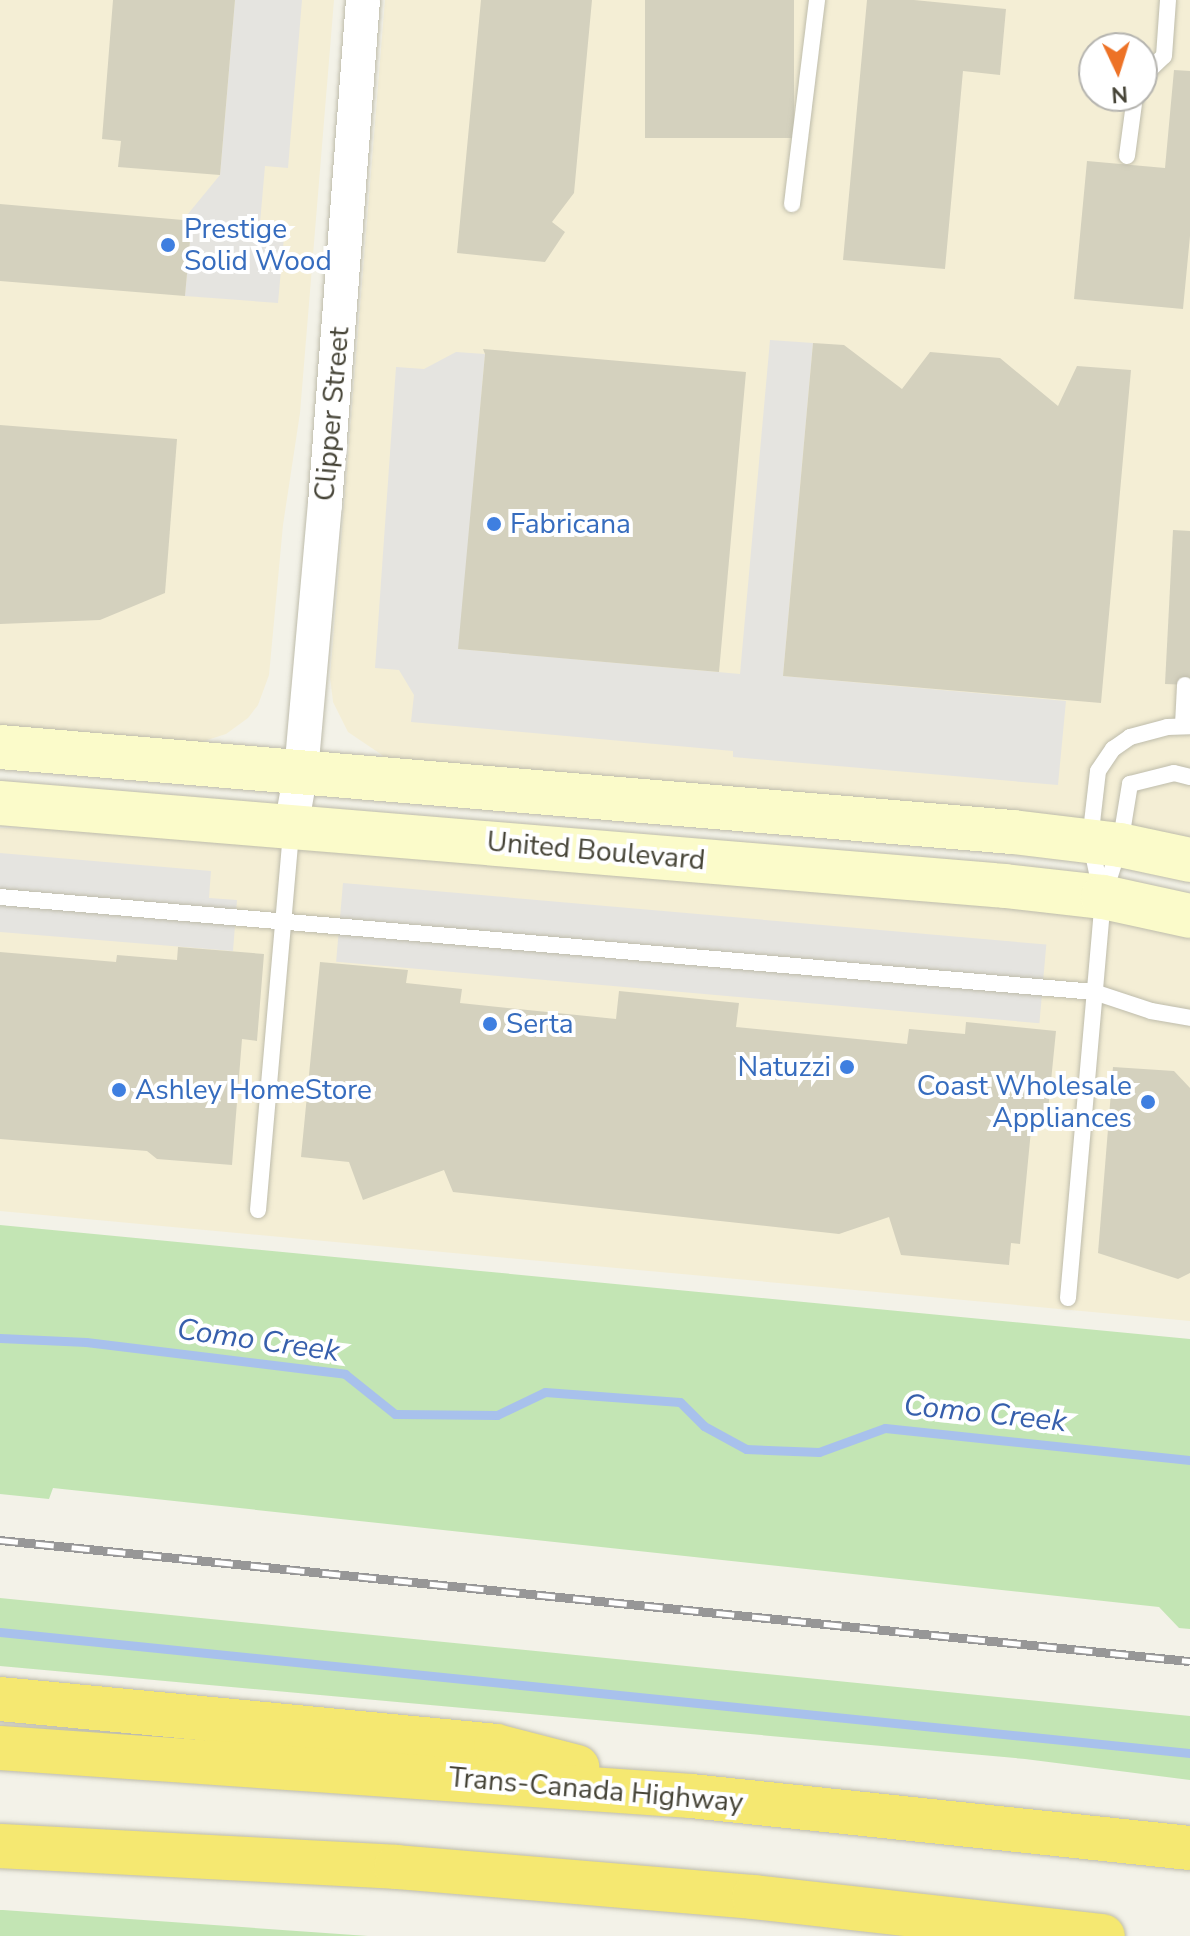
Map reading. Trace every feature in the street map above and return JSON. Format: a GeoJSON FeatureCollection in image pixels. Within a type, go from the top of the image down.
{"type":"FeatureCollection","features":[{"type":"Feature","properties":{"kind":"highway"},"geometry":{"type":"LineString","coordinates":[[0,1699],[496,1746],[691,1796]]}},
{"type":"Feature","properties":{"kind":"highway","name":"Trans-Canada Highway"},"geometry":{"type":"LineString","coordinates":[[0,1748],[691,1796],[1190,1848]]}},
{"type":"Feature","properties":{"kind":"highway"},"geometry":{"type":"LineString","coordinates":[[0,1846],[396,1867],[754,1897],[1103,1936]]}},
{"type":"Feature","properties":{"kind":"main road","name":"United Boulevard"},"geometry":{"type":"LineString","coordinates":[[0,747],[1105,842],[1190,860]]}},
{"type":"Feature","properties":{"kind":"main road","name":"United Boulevard"},"geometry":{"type":"LineString","coordinates":[[0,803],[1005,886],[1103,897],[1190,916]]}},
{"type":"Feature","properties":{"kind":"street","name":"Clipper Street"},"geometry":{"type":"LineString","coordinates":[[291,827],[301,772],[363,0]]}},
{"type":"Feature","properties":{"kind":"lane"},"geometry":{"type":"LineString","coordinates":[[792,204],[817,0]]}},
{"type":"Feature","properties":{"kind":"lane"},"geometry":{"type":"LineString","coordinates":[[1158,62],[1164,56],[1168,0]]}},
{"type":"Feature","properties":{"kind":"lane"},"geometry":{"type":"LineString","coordinates":[[1127,156],[1133,112]]}},
{"type":"Feature","properties":{"kind":"lane"},"geometry":{"type":"LineString","coordinates":[[1068,1298],[1103,897],[1105,842],[1098,771],[1113,749],[1130,737],[1187,725],[1185,685]]}},
{"type":"Feature","properties":{"kind":"lane"},"geometry":{"type":"LineString","coordinates":[[1103,897],[1105,842],[1130,784],[1174,773],[1190,777]]}},
{"type":"Feature","properties":{"kind":"lane"},"geometry":{"type":"LineString","coordinates":[[258,1210],[291,827]]}},
{"type":"Feature","properties":{"kind":"lane"},"geometry":{"type":"LineString","coordinates":[[0,897],[1094,992],[1151,1011],[1190,1018]]}},
{"type":"Feature","properties":{"kind":"shaded area"},"geometry":{"type":"Polygon","coordinates":[[[0,0],[334,0],[300,413],[283,525],[269,675],[258,705],[248,718],[226,734],[201,742],[0,728],[0,0]]]}},
{"type":"Feature","properties":{"kind":"shaded area"},"geometry":{"type":"Polygon","coordinates":[[[235,0],[302,0],[288,168],[265,166],[260,223],[285,226],[278,303],[185,296],[191,230],[183,220],[220,175],[235,0]]]}},
{"type":"Feature","properties":{"kind":"shaded area"},"geometry":{"type":"Polygon","coordinates":[[[385,0],[1190,0],[1190,841],[407,762],[385,757],[348,732],[333,702],[330,677],[385,0]]]}},
{"type":"Feature","properties":{"kind":"shaded area"},"geometry":{"type":"Polygon","coordinates":[[[770,340],[813,343],[783,676],[1066,701],[1058,785],[733,757],[733,751],[411,722],[414,695],[399,670],[375,668],[396,367],[424,369],[456,352],[485,354],[459,649],[740,674],[770,340]]]}},
{"type":"Feature","properties":{"kind":"shaded area"},"geometry":{"type":"Polygon","coordinates":[[[0,828],[206,833],[1023,902],[1190,933],[1190,1321],[0,1211],[0,828]]]}},
{"type":"Feature","properties":{"kind":"shaded area"},"geometry":{"type":"Polygon","coordinates":[[[0,853],[211,871],[209,898],[237,900],[233,951],[0,932],[0,853]]]}},
{"type":"Feature","properties":{"kind":"shaded area"},"geometry":{"type":"Polygon","coordinates":[[[343,883],[1046,945],[1039,1023],[336,962],[343,883]]]}},
{"type":"Feature","properties":{"kind":"green space"},"geometry":{"type":"Polygon","coordinates":[[[0,1225],[1190,1339],[1190,1629],[1179,1628],[1159,1607],[53,1488],[49,1499],[0,1494],[0,1225]]]}},
{"type":"Feature","properties":{"kind":"green space"},"geometry":{"type":"Polygon","coordinates":[[[0,1598],[1190,1716],[1190,1780],[1025,1759],[0,1666],[0,1598]]]}},
{"type":"Feature","properties":{"kind":"green space"},"geometry":{"type":"Polygon","coordinates":[[[0,1910],[3,1910],[368,1936],[0,1936],[0,1910]]]}},
{"type":"Feature","properties":{"kind":"building"},"geometry":{"type":"Polygon","coordinates":[[[113,0],[235,0],[220,175],[118,167],[121,141],[102,139],[113,0]]]}},
{"type":"Feature","properties":{"kind":"building"},"geometry":{"type":"Polygon","coordinates":[[[481,0],[592,0],[574,193],[552,222],[565,232],[545,262],[457,253],[481,0]]]}},
{"type":"Feature","properties":{"kind":"building"},"geometry":{"type":"Polygon","coordinates":[[[645,0],[794,0],[794,138],[645,138],[645,0]]]}},
{"type":"Feature","properties":{"kind":"building"},"geometry":{"type":"Polygon","coordinates":[[[867,0],[914,0],[1006,9],[1000,75],[963,71],[945,269],[843,260],[867,0]]]}},
{"type":"Feature","properties":{"kind":"building"},"geometry":{"type":"Polygon","coordinates":[[[1174,70],[1190,71],[1190,236],[1183,309],[1074,299],[1087,161],[1165,168],[1174,70]]]}},
{"type":"Feature","properties":{"kind":"building"},"geometry":{"type":"Polygon","coordinates":[[[0,204],[183,220],[191,230],[185,296],[0,281],[0,204]]]}},
{"type":"Feature","properties":{"kind":"building"},"geometry":{"type":"Polygon","coordinates":[[[813,343],[844,345],[902,389],[930,352],[1000,358],[1058,406],[1077,366],[1131,370],[1101,703],[783,676],[813,343]]]}},
{"type":"Feature","properties":{"kind":"building"},"geometry":{"type":"Polygon","coordinates":[[[483,349],[746,372],[719,672],[458,649],[485,354],[483,349]]]}},
{"type":"Feature","properties":{"kind":"building"},"geometry":{"type":"Polygon","coordinates":[[[0,425],[177,439],[165,593],[100,620],[0,624],[0,425]]]}},
{"type":"Feature","properties":{"kind":"building"},"geometry":{"type":"Polygon","coordinates":[[[1173,530],[1190,531],[1190,685],[1165,684],[1173,530]]]}},
{"type":"Feature","properties":{"kind":"building","name":"Ashley HomeStore"},"geometry":{"type":"Polygon","coordinates":[[[178,947],[264,954],[257,1041],[242,1039],[232,1165],[157,1159],[147,1151],[0,1139],[0,952],[116,962],[117,955],[177,960],[178,947]]]}},
{"type":"Feature","properties":{"kind":"building"},"geometry":{"type":"Polygon","coordinates":[[[320,962],[408,970],[406,983],[462,989],[460,1003],[616,1019],[619,991],[739,1003],[736,1027],[907,1044],[909,1029],[965,1034],[966,1022],[1056,1031],[1047,1121],[1032,1120],[1020,1244],[1011,1243],[1009,1265],[901,1255],[889,1217],[839,1234],[453,1192],[444,1170],[363,1200],[349,1162],[301,1157],[320,962]]]}},
{"type":"Feature","properties":{"kind":"building"},"geometry":{"type":"Polygon","coordinates":[[[1113,1067],[1174,1071],[1190,1088],[1190,1273],[1178,1279],[1098,1253],[1113,1067]]]}},
{"type":"Feature","properties":{"kind":"waterway","name":"Como Creek"},"geometry":{"type":"LineString","coordinates":[[0,1338],[86,1342],[345,1374],[395,1414],[497,1415],[545,1392],[680,1402],[704,1426],[746,1449],[819,1452],[885,1428],[1190,1460]]}},
{"type":"Feature","properties":{"kind":"waterway"},"geometry":{"type":"LineString","coordinates":[[0,1632],[1190,1753]]}},
{"type":"Feature","properties":{"kind":"railway"},"geometry":{"type":"LineString","coordinates":[[0,1540],[1190,1661]]}},
{"type":"Feature","properties":{"kind":"place","name":"Prestige Solid Wood"},"geometry":{"type":"Point","coordinates":[168,245]}},
{"type":"Feature","properties":{"kind":"place","name":"Fabricana"},"geometry":{"type":"Point","coordinates":[494,524]}},
{"type":"Feature","properties":{"kind":"place","name":"Serta"},"geometry":{"type":"Point","coordinates":[490,1024]}},
{"type":"Feature","properties":{"kind":"place","name":"Natuzzi"},"geometry":{"type":"Point","coordinates":[847,1067]}},
{"type":"Feature","properties":{"kind":"place","name":"Ashley HomeStore"},"geometry":{"type":"Point","coordinates":[119,1090]}},
{"type":"Feature","properties":{"kind":"place","name":"Coast Wholesale Appliances"},"geometry":{"type":"Point","coordinates":[1148,1102]}}]}
